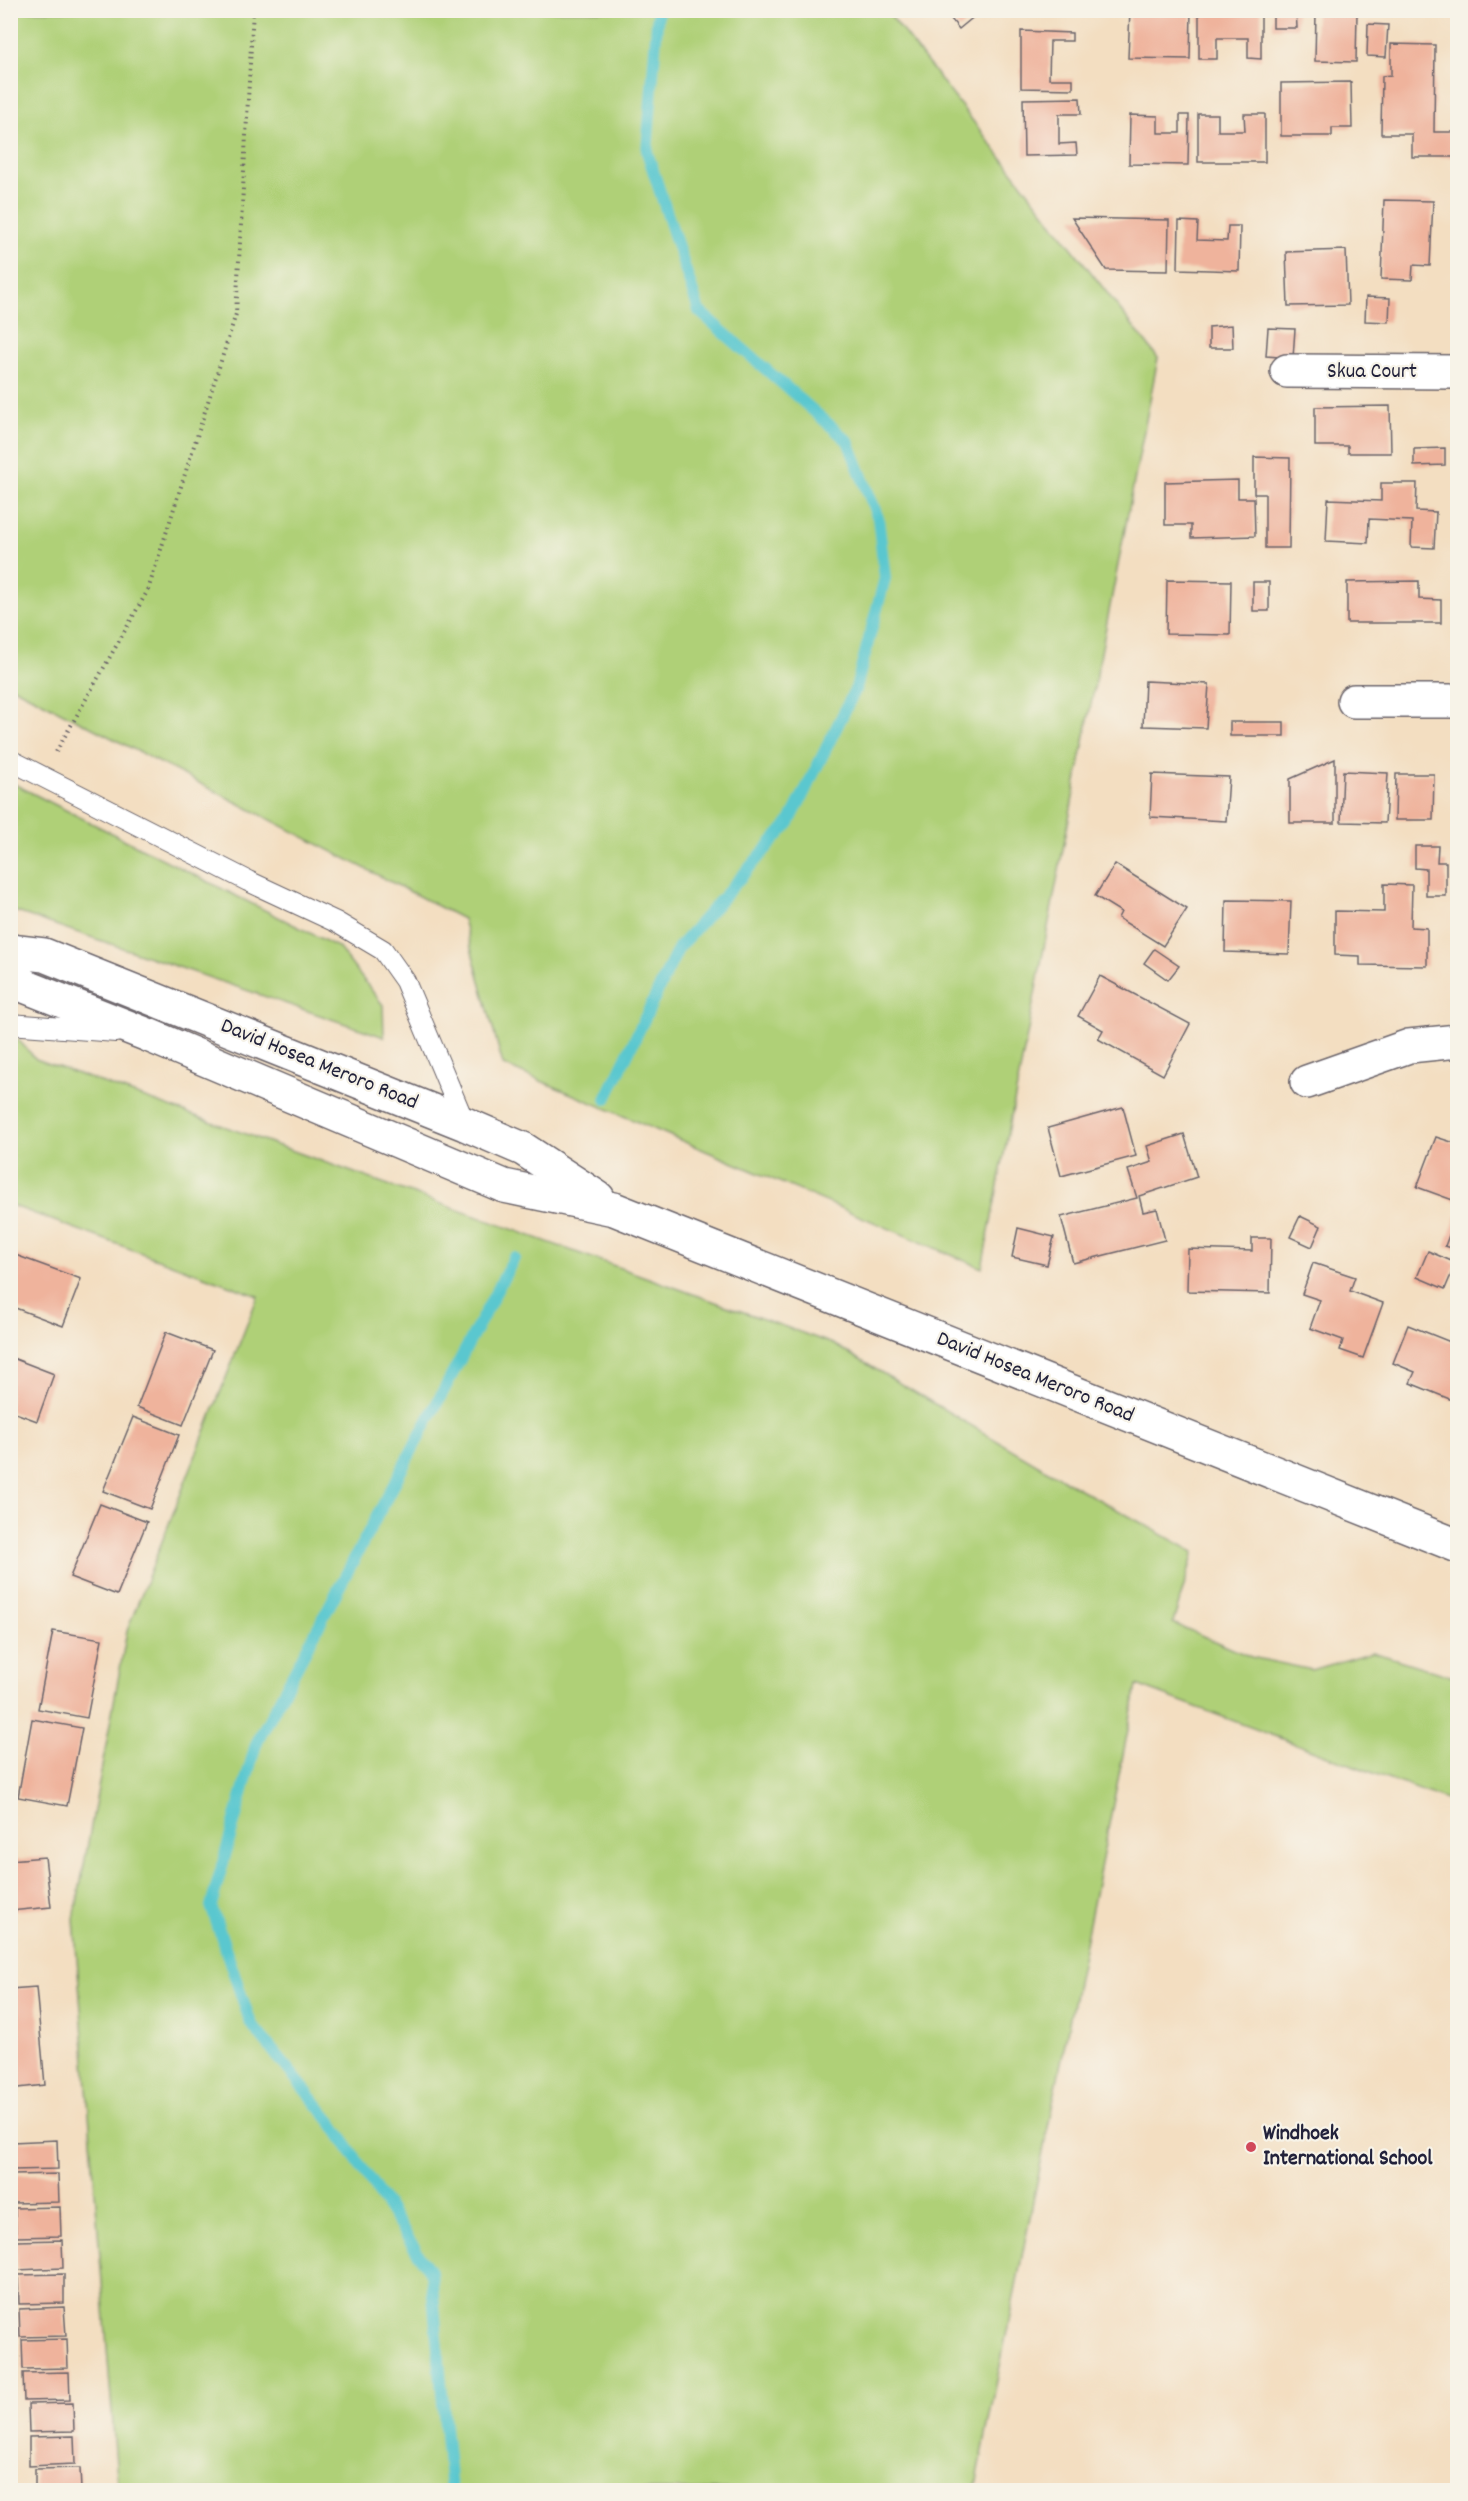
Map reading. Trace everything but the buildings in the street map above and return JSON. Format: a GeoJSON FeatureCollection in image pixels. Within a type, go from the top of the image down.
{"type":"FeatureCollection","features":[{"type":"Feature","properties":{"kind":"main road","name":"Skua Court"},"geometry":{"type":"LineString","coordinates":[[1287,371],[1458,372]]}},
{"type":"Feature","properties":{"kind":"main road"},"geometry":{"type":"LineString","coordinates":[[1354,701],[1458,701]]}},
{"type":"Feature","properties":{"kind":"main road","name":"David Hosea Meroro Road"},"geometry":{"type":"LineString","coordinates":[[10,951],[44,956],[465,1124],[523,1149],[614,1209]]}},
{"type":"Feature","properties":{"kind":"main road","name":"David Hosea Meroro Road"},"geometry":{"type":"LineString","coordinates":[[10,974],[27,987],[148,1035],[504,1186],[614,1209],[1458,1546]]}},
{"type":"Feature","properties":{"kind":"main road"},"geometry":{"type":"LineString","coordinates":[[1307,1082],[1409,1046],[1458,1041]]}},
{"type":"Feature","properties":{"kind":"lane"},"geometry":{"type":"LineString","coordinates":[[10,759],[336,922],[383,950],[405,981],[465,1124]]}},
{"type":"Feature","properties":{"kind":"lane"},"geometry":{"type":"LineString","coordinates":[[10,1024],[148,1035]]}},
{"type":"Feature","properties":{"kind":"path"},"geometry":{"type":"LineString","coordinates":[[42,776],[148,590],[236,314],[253,10]]}},
{"type":"Feature","properties":{"kind":"green space"},"geometry":{"type":"Polygon","coordinates":[[[10,11],[887,11],[1158,358],[982,1268],[503,1065],[463,919],[11,686],[10,11]]]}},
{"type":"Feature","properties":{"kind":"green space"},"geometry":{"type":"Polygon","coordinates":[[[10,782],[338,947],[383,1005],[384,1037],[11,910],[10,782]]]}},
{"type":"Feature","properties":{"kind":"green space"},"geometry":{"type":"Polygon","coordinates":[[[10,1031],[36,1059],[833,1344],[1060,1478],[1194,1552],[1173,1623],[1251,1657],[1312,1670],[1373,1652],[1457,1678],[1457,1804],[1137,1685],[975,2490],[118,2490],[74,1919],[127,1631],[258,1296],[11,1205],[10,1031]]]}},
{"type":"Feature","properties":{"kind":"waterway"},"geometry":{"type":"LineString","coordinates":[[606,1099],[679,947],[789,823],[856,688],[885,578],[878,518],[848,441],[699,311],[647,152],[658,10]]}},
{"type":"Feature","properties":{"kind":"waterway"},"geometry":{"type":"LineString","coordinates":[[451,2490],[431,2273],[333,2124],[251,2024],[211,1906],[256,1744],[514,1258]]}},
{"type":"Feature","properties":{"kind":"place","name":"Windhoek International School"},"geometry":{"type":"Point","coordinates":[1251,2147]}}]}
